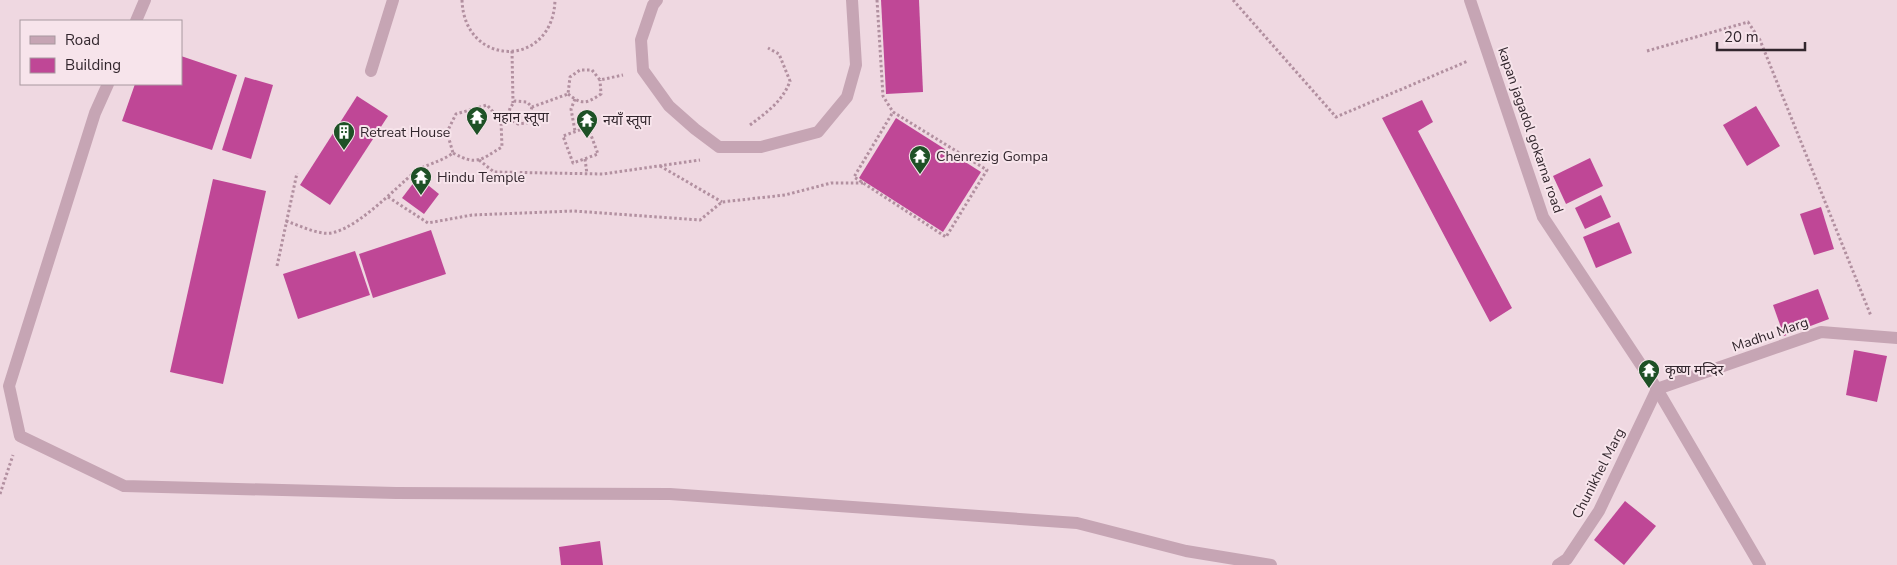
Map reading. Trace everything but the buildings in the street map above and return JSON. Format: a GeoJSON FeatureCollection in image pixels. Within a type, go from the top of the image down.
{"type":"FeatureCollection","features":[{"type":"Feature","properties":{"kind":"street"},"geometry":{"type":"LineString","coordinates":[[136,20],[145,0]]}},
{"type":"Feature","properties":{"kind":"street"},"geometry":{"type":"LineString","coordinates":[[371,71],[393,0]]}},
{"type":"Feature","properties":{"kind":"street"},"geometry":{"type":"LineString","coordinates":[[657,0],[652,5],[641,40],[643,70],[669,106],[695,129],[720,147],[761,147],[818,132],[848,97],[856,65],[852,0]]}},
{"type":"Feature","properties":{"kind":"street","name":"kapan jagadol gokarna road"},"geometry":{"type":"LineString","coordinates":[[1470,0],[1544,217],[1657,389],[1760,565]]}},
{"type":"Feature","properties":{"kind":"street"},"geometry":{"type":"LineString","coordinates":[[108,85],[95,113],[10,386],[20,436],[124,486],[396,493],[680,494],[1077,523],[1186,551],[1271,565]]}},
{"type":"Feature","properties":{"kind":"street","name":"Madhu Marg"},"geometry":{"type":"LineString","coordinates":[[1657,389],[1821,332],[1897,338]]}},
{"type":"Feature","properties":{"kind":"street","name":"Chunikhel Marg"},"geometry":{"type":"LineString","coordinates":[[1558,565],[1567,559],[1599,511],[1657,389]]}},
{"type":"Feature","properties":{"kind":"path"},"geometry":{"type":"LineString","coordinates":[[462,0],[464,17],[470,32],[481,43],[496,50],[512,51],[527,48],[541,39],[550,27],[555,13],[555,0]]}},
{"type":"Feature","properties":{"kind":"path"},"geometry":{"type":"LineString","coordinates":[[876,0],[883,96],[893,112],[987,170],[946,237],[854,177],[893,112]]}},
{"type":"Feature","properties":{"kind":"path"},"geometry":{"type":"LineString","coordinates":[[1233,0],[1336,117],[1488,52]]}},
{"type":"Feature","properties":{"kind":"path"},"geometry":{"type":"LineString","coordinates":[[1647,51],[1748,22],[1760,40],[1879,337]]}},
{"type":"Feature","properties":{"kind":"path"},"geometry":{"type":"LineString","coordinates":[[748,126],[772,109],[787,89],[790,80],[779,54],[768,48]]}},
{"type":"Feature","properties":{"kind":"path"},"geometry":{"type":"LineString","coordinates":[[508,118],[512,104],[512,51]]}},
{"type":"Feature","properties":{"kind":"path"},"geometry":{"type":"LineString","coordinates":[[580,70],[592,70],[600,80],[601,94],[589,102],[578,102],[568,94],[570,77],[580,70]]}},
{"type":"Feature","properties":{"kind":"path"},"geometry":{"type":"LineString","coordinates":[[600,80],[643,70]]}},
{"type":"Feature","properties":{"kind":"path"},"geometry":{"type":"LineString","coordinates":[[532,107],[568,94]]}},
{"type":"Feature","properties":{"kind":"path"},"geometry":{"type":"LineString","coordinates":[[575,99],[571,109],[575,131]]}},
{"type":"Feature","properties":{"kind":"path"},"geometry":{"type":"LineString","coordinates":[[512,104],[515,101],[521,101],[527,102],[532,107]]}},
{"type":"Feature","properties":{"kind":"path"},"geometry":{"type":"LineString","coordinates":[[487,105],[502,121],[502,147],[479,160],[466,160],[453,153],[447,132],[456,114],[487,105]]}},
{"type":"Feature","properties":{"kind":"path"},"geometry":{"type":"LineString","coordinates":[[508,118],[518,124],[527,123],[532,107]]}},
{"type":"Feature","properties":{"kind":"path"},"geometry":{"type":"LineString","coordinates":[[502,121],[508,118]]}},
{"type":"Feature","properties":{"kind":"path"},"geometry":{"type":"LineString","coordinates":[[588,127],[598,154],[585,158],[573,163],[563,136],[588,127]]}},
{"type":"Feature","properties":{"kind":"path"},"geometry":{"type":"LineString","coordinates":[[479,160],[494,172],[603,174],[699,161],[709,152],[720,147]]}},
{"type":"Feature","properties":{"kind":"path"},"geometry":{"type":"LineString","coordinates":[[286,221],[324,234],[348,227],[388,197],[417,171],[453,153]]}},
{"type":"Feature","properties":{"kind":"path"},"geometry":{"type":"LineString","coordinates":[[585,158],[588,174]]}},
{"type":"Feature","properties":{"kind":"path"},"geometry":{"type":"LineString","coordinates":[[660,166],[722,202]]}},
{"type":"Feature","properties":{"kind":"path"},"geometry":{"type":"LineString","coordinates":[[277,266],[297,173]]}},
{"type":"Feature","properties":{"kind":"path"},"geometry":{"type":"LineString","coordinates":[[388,197],[428,223],[472,215],[574,211],[700,220],[722,202],[785,196],[831,183],[863,183]]}},
{"type":"Feature","properties":{"kind":"path"},"geometry":{"type":"LineString","coordinates":[[0,494],[20,436]]}},
{"type":"Feature","properties":{"kind":"place","name":"महान स्तूपा"},"geometry":{"type":"Point","coordinates":[477,136]}},
{"type":"Feature","properties":{"kind":"place","name":"नयाँ स्तूपा"},"geometry":{"type":"Point","coordinates":[587,139]}},
{"type":"Feature","properties":{"kind":"place","name":"Retreat House"},"geometry":{"type":"Point","coordinates":[344,151]}},
{"type":"Feature","properties":{"kind":"place","name":"Chenrezig Gompa"},"geometry":{"type":"Point","coordinates":[920,175]}},
{"type":"Feature","properties":{"kind":"place","name":"Hindu Temple"},"geometry":{"type":"Point","coordinates":[421,196]}},
{"type":"Feature","properties":{"kind":"place","name":"कृष्ण मन्दिर"},"geometry":{"type":"Point","coordinates":[1649,389]}}]}
